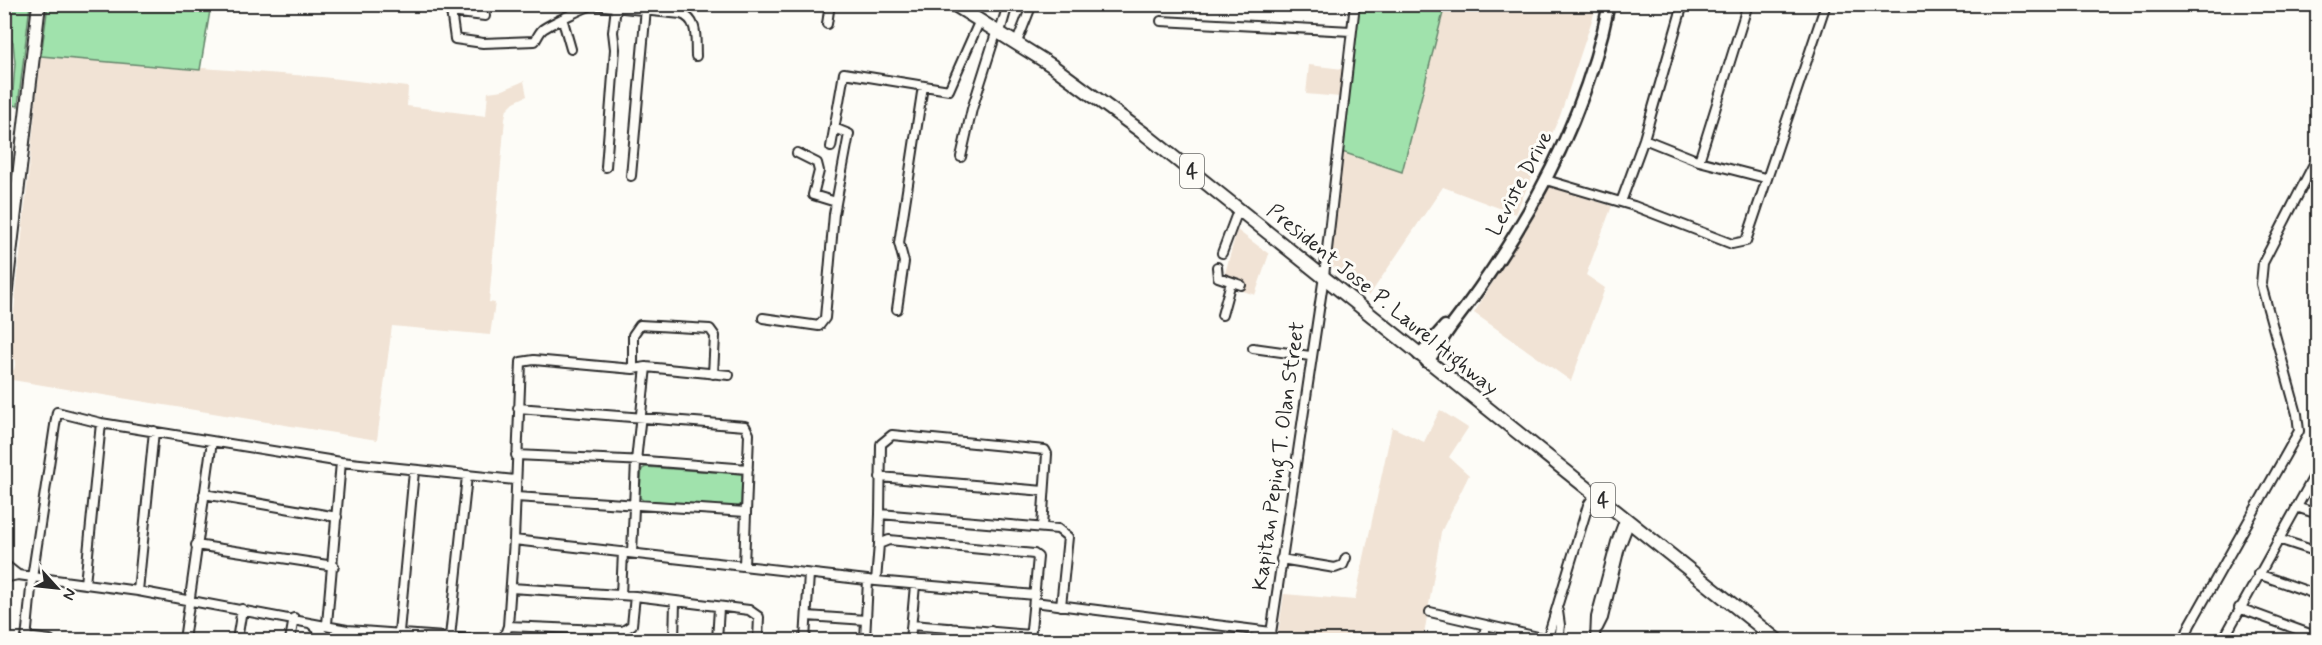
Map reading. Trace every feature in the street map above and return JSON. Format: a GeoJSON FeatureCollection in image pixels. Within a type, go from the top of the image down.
{"type":"FeatureCollection","features":[{"type":"Feature","properties":{"kind":"main road"},"geometry":{"type":"LineString","coordinates":[[4,306],[39,4]]}},
{"type":"Feature","properties":{"kind":"main road","name":"President Jose P. Laurel Highway"},"geometry":{"type":"LineString","coordinates":[[953,4],[1017,42],[1117,113],[1239,208],[1777,640]]}},
{"type":"Feature","properties":{"kind":"main road","name":"Leviste Drive"},"geometry":{"type":"LineString","coordinates":[[1423,358],[1488,279],[1546,180],[1586,87],[1608,4]]}},
{"type":"Feature","properties":{"kind":"main road","name":"Leviste Drive"},"geometry":{"type":"LineString","coordinates":[[1423,358],[1480,282],[1524,211],[1570,113],[1608,4]]}},
{"type":"Feature","properties":{"kind":"street"},"geometry":{"type":"LineString","coordinates":[[827,24],[830,4]]}},
{"type":"Feature","properties":{"kind":"street"},"geometry":{"type":"LineString","coordinates":[[961,157],[972,109],[1008,4]]}},
{"type":"Feature","properties":{"kind":"street"},"geometry":{"type":"LineString","coordinates":[[1017,42],[1032,4]]}},
{"type":"Feature","properties":{"kind":"street","name":"Kapitan Peping T. Olan Street"},"geometry":{"type":"LineString","coordinates":[[1270,636],[1310,356],[1324,276],[1355,4]]}},
{"type":"Feature","properties":{"kind":"street"},"geometry":{"type":"LineString","coordinates":[[1621,202],[1644,139],[1683,4]]}},
{"type":"Feature","properties":{"kind":"street"},"geometry":{"type":"LineString","coordinates":[[1699,160],[1748,4]]}},
{"type":"Feature","properties":{"kind":"street"},"geometry":{"type":"LineString","coordinates":[[1546,180],[1621,202],[1739,245],[1750,235],[1765,178],[1826,4]]}},
{"type":"Feature","properties":{"kind":"street"},"geometry":{"type":"LineString","coordinates":[[485,16],[450,8],[454,37],[458,41],[471,42],[532,42],[537,40],[540,31],[562,21],[584,6],[642,7],[681,14],[692,20],[696,56]]}},
{"type":"Feature","properties":{"kind":"street"},"geometry":{"type":"LineString","coordinates":[[606,167],[616,7]]}},
{"type":"Feature","properties":{"kind":"street"},"geometry":{"type":"LineString","coordinates":[[631,176],[642,7]]}},
{"type":"Feature","properties":{"kind":"street"},"geometry":{"type":"LineString","coordinates":[[831,147],[844,73],[949,90],[980,20]]}},
{"type":"Feature","properties":{"kind":"street"},"geometry":{"type":"LineString","coordinates":[[562,21],[571,49]]}},
{"type":"Feature","properties":{"kind":"street"},"geometry":{"type":"LineString","coordinates":[[1161,21],[1352,32]]}},
{"type":"Feature","properties":{"kind":"street"},"geometry":{"type":"LineString","coordinates":[[897,309],[904,262],[899,243],[923,86]]}},
{"type":"Feature","properties":{"kind":"street"},"geometry":{"type":"LineString","coordinates":[[764,318],[819,326],[825,318],[836,202],[849,134],[834,128]]}},
{"type":"Feature","properties":{"kind":"street"},"geometry":{"type":"LineString","coordinates":[[1644,139],[1699,160],[1765,178]]}},
{"type":"Feature","properties":{"kind":"street"},"geometry":{"type":"LineString","coordinates":[[797,153],[817,163],[819,171],[814,196],[836,202]]}},
{"type":"Feature","properties":{"kind":"street"},"geometry":{"type":"LineString","coordinates":[[2184,640],[2190,625],[2297,437],[2297,414],[2261,285],[2263,263],[2318,156]]}},
{"type":"Feature","properties":{"kind":"street"},"geometry":{"type":"LineString","coordinates":[[1222,253],[1239,208]]}},
{"type":"Feature","properties":{"kind":"street"},"geometry":{"type":"LineString","coordinates":[[1217,267],[1218,277],[1241,285]]}},
{"type":"Feature","properties":{"kind":"street"},"geometry":{"type":"LineString","coordinates":[[1222,315],[1231,282]]}},
{"type":"Feature","properties":{"kind":"street"},"geometry":{"type":"LineString","coordinates":[[633,369],[633,335],[636,327],[640,325],[710,329],[714,332],[713,374]]}},
{"type":"Feature","properties":{"kind":"street"},"geometry":{"type":"LineString","coordinates":[[1253,348],[1310,356]]}},
{"type":"Feature","properties":{"kind":"street"},"geometry":{"type":"LineString","coordinates":[[503,640],[508,626],[514,540],[519,366],[525,360],[633,369],[646,367],[729,375]]}},
{"type":"Feature","properties":{"kind":"street"},"geometry":{"type":"LineString","coordinates":[[632,553],[636,461],[646,367]]}},
{"type":"Feature","properties":{"kind":"street"},"geometry":{"type":"LineString","coordinates":[[518,408],[745,426],[749,434],[744,566]]}},
{"type":"Feature","properties":{"kind":"street"},"geometry":{"type":"LineString","coordinates":[[50,640],[26,639],[32,578],[57,412],[101,423],[341,462],[515,480]]}},
{"type":"Feature","properties":{"kind":"street"},"geometry":{"type":"LineString","coordinates":[[85,584],[101,423]]}},
{"type":"Feature","properties":{"kind":"street"},"geometry":{"type":"LineString","coordinates":[[138,591],[154,431]]}},
{"type":"Feature","properties":{"kind":"street"},"geometry":{"type":"LineString","coordinates":[[865,640],[866,620],[879,544],[881,444],[885,438],[892,435],[1045,450],[1047,454],[1042,527]]}},
{"type":"Feature","properties":{"kind":"street"},"geometry":{"type":"LineString","coordinates":[[184,640],[212,441]]}},
{"type":"Feature","properties":{"kind":"street"},"geometry":{"type":"LineString","coordinates":[[516,455],[748,469]]}},
{"type":"Feature","properties":{"kind":"street"},"geometry":{"type":"LineString","coordinates":[[327,624],[334,566],[341,462]]}},
{"type":"Feature","properties":{"kind":"street"},"geometry":{"type":"LineString","coordinates":[[2223,640],[2317,470]]}},
{"type":"Feature","properties":{"kind":"street"},"geometry":{"type":"LineString","coordinates":[[399,632],[414,471]]}},
{"type":"Feature","properties":{"kind":"street"},"geometry":{"type":"LineString","coordinates":[[450,637],[467,476]]}},
{"type":"Feature","properties":{"kind":"street"},"geometry":{"type":"LineString","coordinates":[[880,477],[1044,491]]}},
{"type":"Feature","properties":{"kind":"street"},"geometry":{"type":"LineString","coordinates":[[204,494],[338,517]]}},
{"type":"Feature","properties":{"kind":"street"},"geometry":{"type":"LineString","coordinates":[[1430,612],[1548,640],[1588,505],[1596,494]]}},
{"type":"Feature","properties":{"kind":"street"},"geometry":{"type":"LineString","coordinates":[[516,497],[746,512]]}},
{"type":"Feature","properties":{"kind":"street"},"geometry":{"type":"LineString","coordinates":[[2296,507],[2318,514]]}},
{"type":"Feature","properties":{"kind":"street"},"geometry":{"type":"LineString","coordinates":[[880,514],[1058,529],[1068,537],[1061,606]]}},
{"type":"Feature","properties":{"kind":"street"},"geometry":{"type":"LineString","coordinates":[[1595,640],[1603,618],[1628,520]]}},
{"type":"Feature","properties":{"kind":"street"},"geometry":{"type":"LineString","coordinates":[[2278,539],[2318,552]]}},
{"type":"Feature","properties":{"kind":"street"},"geometry":{"type":"LineString","coordinates":[[514,540],[1034,599],[1061,606],[1270,636]]}},
{"type":"Feature","properties":{"kind":"street"},"geometry":{"type":"LineString","coordinates":[[879,544],[898,540],[1034,554],[1038,557],[1030,638],[912,625]]}},
{"type":"Feature","properties":{"kind":"street"},"geometry":{"type":"LineString","coordinates":[[196,545],[334,566]]}},
{"type":"Feature","properties":{"kind":"street"},"geometry":{"type":"LineString","coordinates":[[621,595],[623,552]]}},
{"type":"Feature","properties":{"kind":"street"},"geometry":{"type":"LineString","coordinates":[[1281,559],[1335,568],[1343,564],[1346,558]]}},
{"type":"Feature","properties":{"kind":"street"},"geometry":{"type":"LineString","coordinates":[[4,564],[18,575]]}},
{"type":"Feature","properties":{"kind":"street"},"geometry":{"type":"LineString","coordinates":[[805,640],[809,574]]}},
{"type":"Feature","properties":{"kind":"street"},"geometry":{"type":"LineString","coordinates":[[2258,574],[2318,596]]}},
{"type":"Feature","properties":{"kind":"street"},"geometry":{"type":"LineString","coordinates":[[4,578],[18,575],[138,591],[294,618],[310,623],[327,624],[347,630],[486,640]]}},
{"type":"Feature","properties":{"kind":"street"},"geometry":{"type":"LineString","coordinates":[[910,640],[915,585]]}},
{"type":"Feature","properties":{"kind":"street"},"geometry":{"type":"LineString","coordinates":[[511,588],[635,596],[755,613],[759,617],[758,640]]}},
{"type":"Feature","properties":{"kind":"street"},"geometry":{"type":"LineString","coordinates":[[508,626],[623,631],[632,625],[635,596]]}},
{"type":"Feature","properties":{"kind":"street"},"geometry":{"type":"LineString","coordinates":[[674,640],[675,602]]}},
{"type":"Feature","properties":{"kind":"street"},"geometry":{"type":"LineString","coordinates":[[717,640],[719,608]]}},
{"type":"Feature","properties":{"kind":"street"},"geometry":{"type":"LineString","coordinates":[[2239,608],[2318,637]]}},
{"type":"Feature","properties":{"kind":"street"},"geometry":{"type":"LineString","coordinates":[[237,640],[242,609]]}},
{"type":"Feature","properties":{"kind":"street"},"geometry":{"type":"LineString","coordinates":[[1558,610],[1560,625],[1558,640]]}},
{"type":"Feature","properties":{"kind":"street"},"geometry":{"type":"LineString","coordinates":[[807,616],[866,620]]}},
{"type":"Feature","properties":{"kind":"street"},"geometry":{"type":"LineString","coordinates":[[290,640],[294,618]]}},
{"type":"Feature","properties":{"kind":"street"},"geometry":{"type":"LineString","coordinates":[[310,623],[324,634]]}},
{"type":"Feature","properties":{"kind":"street"},"geometry":{"type":"LineString","coordinates":[[1483,640],[1486,625]]}},
{"type":"Feature","properties":{"kind":"street"},"geometry":{"type":"LineString","coordinates":[[950,640],[951,628]]}},
{"type":"Feature","properties":{"kind":"street"},"geometry":{"type":"LineString","coordinates":[[334,636],[347,630]]}},
{"type":"Feature","properties":{"kind":"street"},"geometry":{"type":"LineString","coordinates":[[990,640],[991,632]]}},
{"type":"Feature","properties":{"kind":"shaded area"},"geometry":{"type":"Polygon","coordinates":[[[1445,5],[1597,5],[1560,116],[1515,214],[1443,187],[1369,296],[1331,265],[1342,152],[1401,172],[1445,5]]]}},
{"type":"Feature","properties":{"kind":"shaded area"},"geometry":{"type":"Polygon","coordinates":[[[41,56],[322,77],[408,87],[407,106],[486,116],[488,92],[503,90],[524,81],[527,96],[514,102],[507,109],[505,118],[489,302],[495,303],[490,335],[392,326],[377,440],[6,379],[8,369],[14,370],[16,360],[9,358],[41,56]]]}},
{"type":"Feature","properties":{"kind":"shaded area"},"geometry":{"type":"Polygon","coordinates":[[[1309,65],[1343,69],[1340,97],[1306,94],[1309,65]]]}},
{"type":"Feature","properties":{"kind":"shaded area"},"geometry":{"type":"Polygon","coordinates":[[[1550,187],[1612,206],[1586,275],[1605,288],[1571,381],[1474,313],[1550,187]]]}},
{"type":"Feature","properties":{"kind":"shaded area"},"geometry":{"type":"Polygon","coordinates":[[[1237,230],[1269,254],[1255,295],[1222,284],[1237,230]]]}},
{"type":"Feature","properties":{"kind":"shaded area"},"geometry":{"type":"Polygon","coordinates":[[[1440,410],[1468,428],[1449,457],[1469,475],[1441,532],[1424,635],[1454,640],[1277,640],[1284,594],[1355,600],[1392,427],[1424,442],[1440,410]]]}},
{"type":"Feature","properties":{"kind":"green space"},"geometry":{"type":"Polygon","coordinates":[[[4,5],[30,5],[18,106],[12,105],[15,63],[13,42],[5,33],[4,5]]]}},
{"type":"Feature","properties":{"kind":"green space"},"geometry":{"type":"Polygon","coordinates":[[[48,5],[211,5],[200,70],[41,56],[48,5]]]}},
{"type":"Feature","properties":{"kind":"green space"},"geometry":{"type":"Polygon","coordinates":[[[1359,5],[1445,5],[1402,172],[1342,152],[1359,5]]]}},
{"type":"Feature","properties":{"kind":"green space"},"geometry":{"type":"Polygon","coordinates":[[[646,467],[742,474],[741,504],[737,508],[643,500],[639,497],[642,469],[646,467]]]}},
{"type":"Feature","properties":{"kind":"tunnel"},"geometry":{"type":"LineString","coordinates":[[324,635],[334,636]]}}]}
